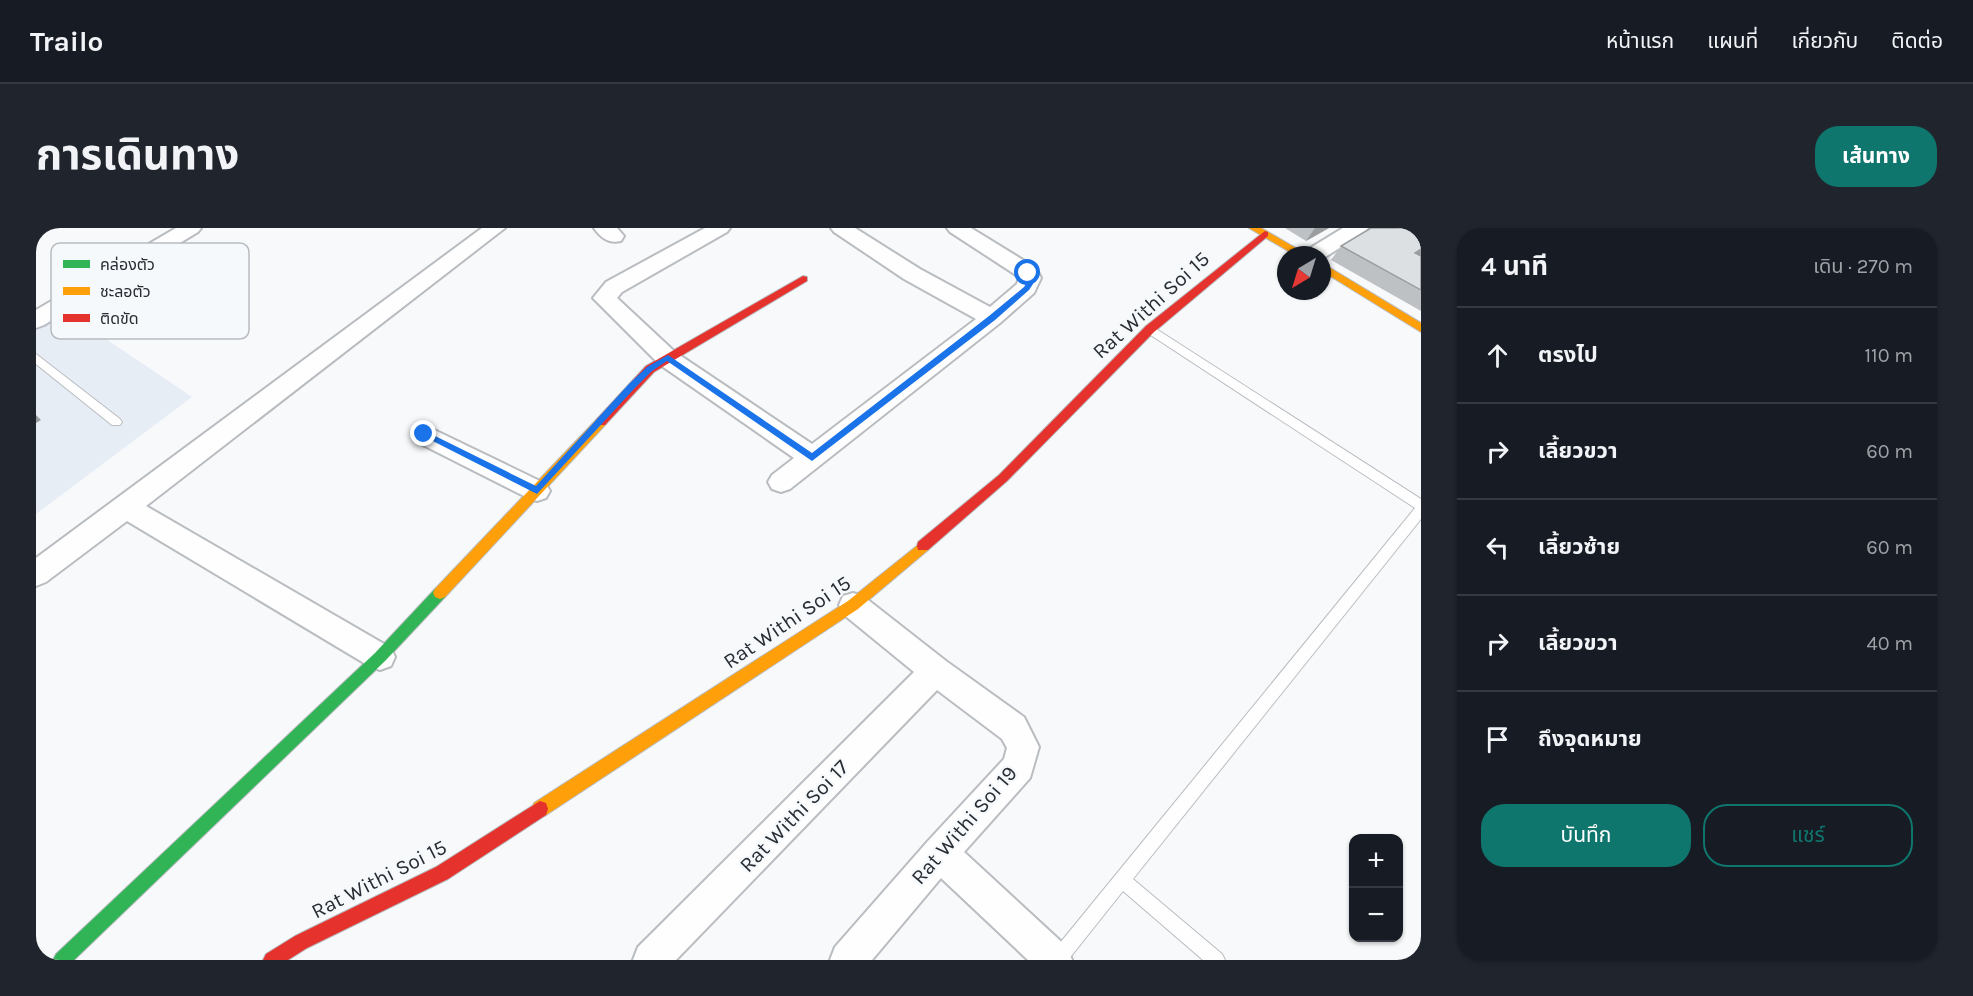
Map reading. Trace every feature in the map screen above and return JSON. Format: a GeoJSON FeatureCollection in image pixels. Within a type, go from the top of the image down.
{"type":"FeatureCollection","features":[{"type":"Feature","properties":{"kind":"street"},"geometry":{"type":"LineString","coordinates":[[165,243],[190,228]]}},
{"type":"Feature","properties":{"kind":"street"},"geometry":{"type":"LineString","coordinates":[[36,574],[495,228]]}},
{"type":"Feature","properties":{"kind":"street"},"geometry":{"type":"LineString","coordinates":[[720,228],[606,294],[604,298],[668,358],[812,458]]}},
{"type":"Feature","properties":{"kind":"street"},"geometry":{"type":"LineString","coordinates":[[841,228],[912,274],[992,318]]}},
{"type":"Feature","properties":{"kind":"street"},"geometry":{"type":"LineString","coordinates":[[781,482],[992,318],[1026,288],[1030,278],[1028,273],[957,228]]}},
{"type":"Feature","properties":{"kind":"street"},"geometry":{"type":"LineString","coordinates":[[1329,246],[1358,228]]}},
{"type":"Feature","properties":{"kind":"street"},"geometry":{"type":"LineString","coordinates":[[1259,231],[1286,246]]}},
{"type":"Feature","properties":{"kind":"street","name":"Rat Withi Soi 15"},"geometry":{"type":"LineString","coordinates":[[272,960],[301,942],[442,873],[853,605],[1002,478],[1150,329],[1259,231]]}},
{"type":"Feature","properties":{"kind":"street"},"geometry":{"type":"LineString","coordinates":[[1331,272],[1421,328]]}},
{"type":"Feature","properties":{"kind":"street"},"geometry":{"type":"LineString","coordinates":[[62,960],[380,657],[650,369],[803,279]]}},
{"type":"Feature","properties":{"kind":"street"},"geometry":{"type":"LineString","coordinates":[[36,320],[51,311]]}},
{"type":"Feature","properties":{"kind":"street"},"geometry":{"type":"LineString","coordinates":[[424,434],[537,490]]}},
{"type":"Feature","properties":{"kind":"street"},"geometry":{"type":"LineString","coordinates":[[126,507],[380,657]]}},
{"type":"Feature","properties":{"kind":"street","name":"Rat Withi Soi 19"},"geometry":{"type":"LineString","coordinates":[[848,960],[940,853],[1019,767],[1023,747],[1013,728],[935,671],[853,605]]}},
{"type":"Feature","properties":{"kind":"street","name":"Rat Withi Soi 17"},"geometry":{"type":"LineString","coordinates":[[651,960],[935,671]]}},
{"type":"Feature","properties":{"kind":"street"},"geometry":{"type":"LineString","coordinates":[[940,853],[1056,960]]}},
{"type":"Feature","properties":{"kind":"lane"},"geometry":{"type":"LineString","coordinates":[[1150,329],[1421,505]]}},
{"type":"Feature","properties":{"kind":"lane"},"geometry":{"type":"LineString","coordinates":[[36,358],[116,422]]}},
{"type":"Feature","properties":{"kind":"lane"},"geometry":{"type":"LineString","coordinates":[[1056,960],[1421,510]]}},
{"type":"Feature","properties":{"kind":"lane"},"geometry":{"type":"LineString","coordinates":[[1121,879],[1216,960]]}},
{"type":"Feature","properties":{"kind":"shaded area"},"geometry":{"type":"Polygon","coordinates":[[[51,317],[51,339],[106,339],[192,397],[36,514],[36,326],[51,317]]]}},
{"type":"Feature","properties":{"kind":"building"},"geometry":{"type":"Polygon","coordinates":[[[1371,228],[1421,228],[1421,249],[1415,253],[1421,256],[1421,290],[1341,246],[1371,228]]]}},
{"type":"Feature","properties":{"kind":"traffic: fast"},"geometry":{"type":"LineString","coordinates":[[62,960],[380,657],[440,593]]}},
{"type":"Feature","properties":{"kind":"traffic: slow"},"geometry":{"type":"LineString","coordinates":[[1254,228],[1287,246]]}},
{"type":"Feature","properties":{"kind":"traffic: slow"},"geometry":{"type":"LineString","coordinates":[[1331,272],[1421,328]]}},
{"type":"Feature","properties":{"kind":"traffic: slow"},"geometry":{"type":"LineString","coordinates":[[440,593],[601,422]]}},
{"type":"Feature","properties":{"kind":"traffic: slow"},"geometry":{"type":"LineString","coordinates":[[540,809],[853,605],[923,546]]}},
{"type":"Feature","properties":{"kind":"traffic: jam"},"geometry":{"type":"LineString","coordinates":[[923,546],[1003,478],[1150,329],[1265,234]]}},
{"type":"Feature","properties":{"kind":"traffic: jam"},"geometry":{"type":"LineString","coordinates":[[601,422],[650,369],[803,279]]}},
{"type":"Feature","properties":{"kind":"traffic: jam"},"geometry":{"type":"LineString","coordinates":[[272,960],[301,942],[442,873],[540,809]]}},
{"type":"Feature","properties":{"kind":"route"},"geometry":{"type":"LineString","coordinates":[[424,434],[537,490],[632,386],[650,369],[668,358],[812,458],[992,318],[1026,288],[1030,278],[1028,273]]}}]}
